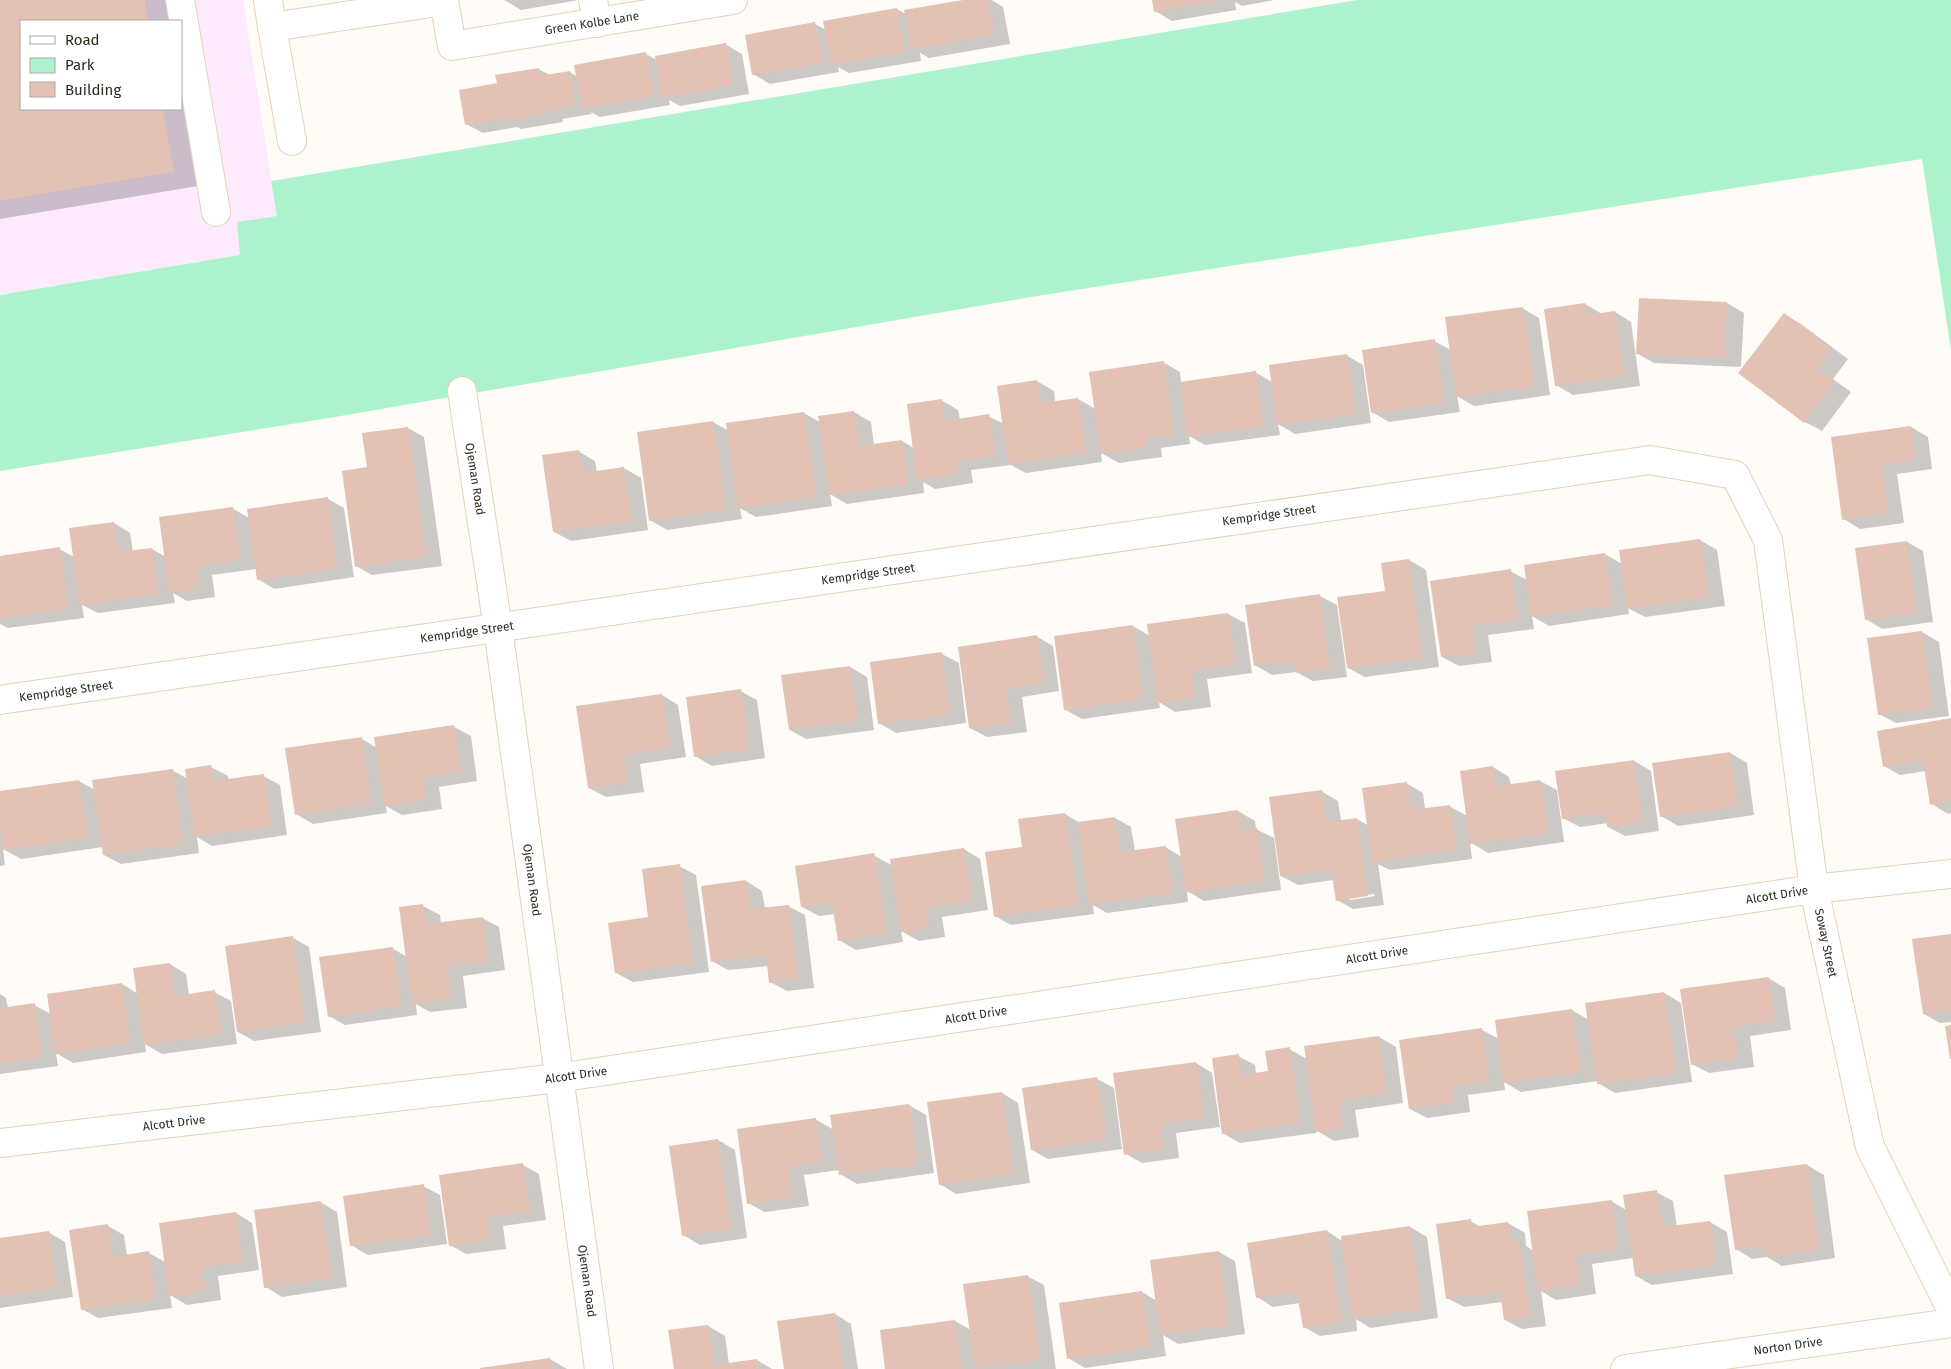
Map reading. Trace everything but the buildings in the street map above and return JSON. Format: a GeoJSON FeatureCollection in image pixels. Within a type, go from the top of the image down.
{"type":"FeatureCollection","features":[{"type":"Feature","properties":{"kind":"street"},"geometry":{"type":"LineString","coordinates":[[180,0],[216,212]]}},
{"type":"Feature","properties":{"kind":"street"},"geometry":{"type":"LineString","coordinates":[[268,0],[292,141]]}},
{"type":"Feature","properties":{"kind":"street","name":"Green Kolbe Lane"},"geometry":{"type":"LineString","coordinates":[[444,1],[452,46],[595,11],[733,0]]}},
{"type":"Feature","properties":{"kind":"street"},"geometry":{"type":"LineString","coordinates":[[272,27],[444,1]]}},
{"type":"Feature","properties":{"kind":"street","name":"Ojeman Road"},"geometry":{"type":"LineString","coordinates":[[462,392],[498,628],[599,1369]]}},
{"type":"Feature","properties":{"kind":"street","name":"Kempridge Street"},"geometry":{"type":"LineString","coordinates":[[0,700],[1650,460],[1735,475]]}},
{"type":"Feature","properties":{"kind":"street","name":"Soway Street"},"geometry":{"type":"LineString","coordinates":[[1735,475],[1768,540],[1814,890],[1870,1147],[1951,1308]]}},
{"type":"Feature","properties":{"kind":"street","name":"Alcott Drive"},"geometry":{"type":"LineString","coordinates":[[0,1143],[558,1078],[1814,890],[1951,874]]}},
{"type":"Feature","properties":{"kind":"street","name":"Norton Drive"},"geometry":{"type":"LineString","coordinates":[[1625,1369],[1951,1323]]}},
{"type":"Feature","properties":{"kind":"shaded area"},"geometry":{"type":"Polygon","coordinates":[[[0,0],[243,0],[277,216],[240,255],[0,295],[0,0]]]}},
{"type":"Feature","properties":{"kind":"green space"},"geometry":{"type":"Polygon","coordinates":[[[1357,0],[1951,0],[1951,350],[1922,159],[1037,296],[323,419],[0,471],[0,295],[240,255],[237,222],[277,216],[271,181],[1357,0]]]}}]}
